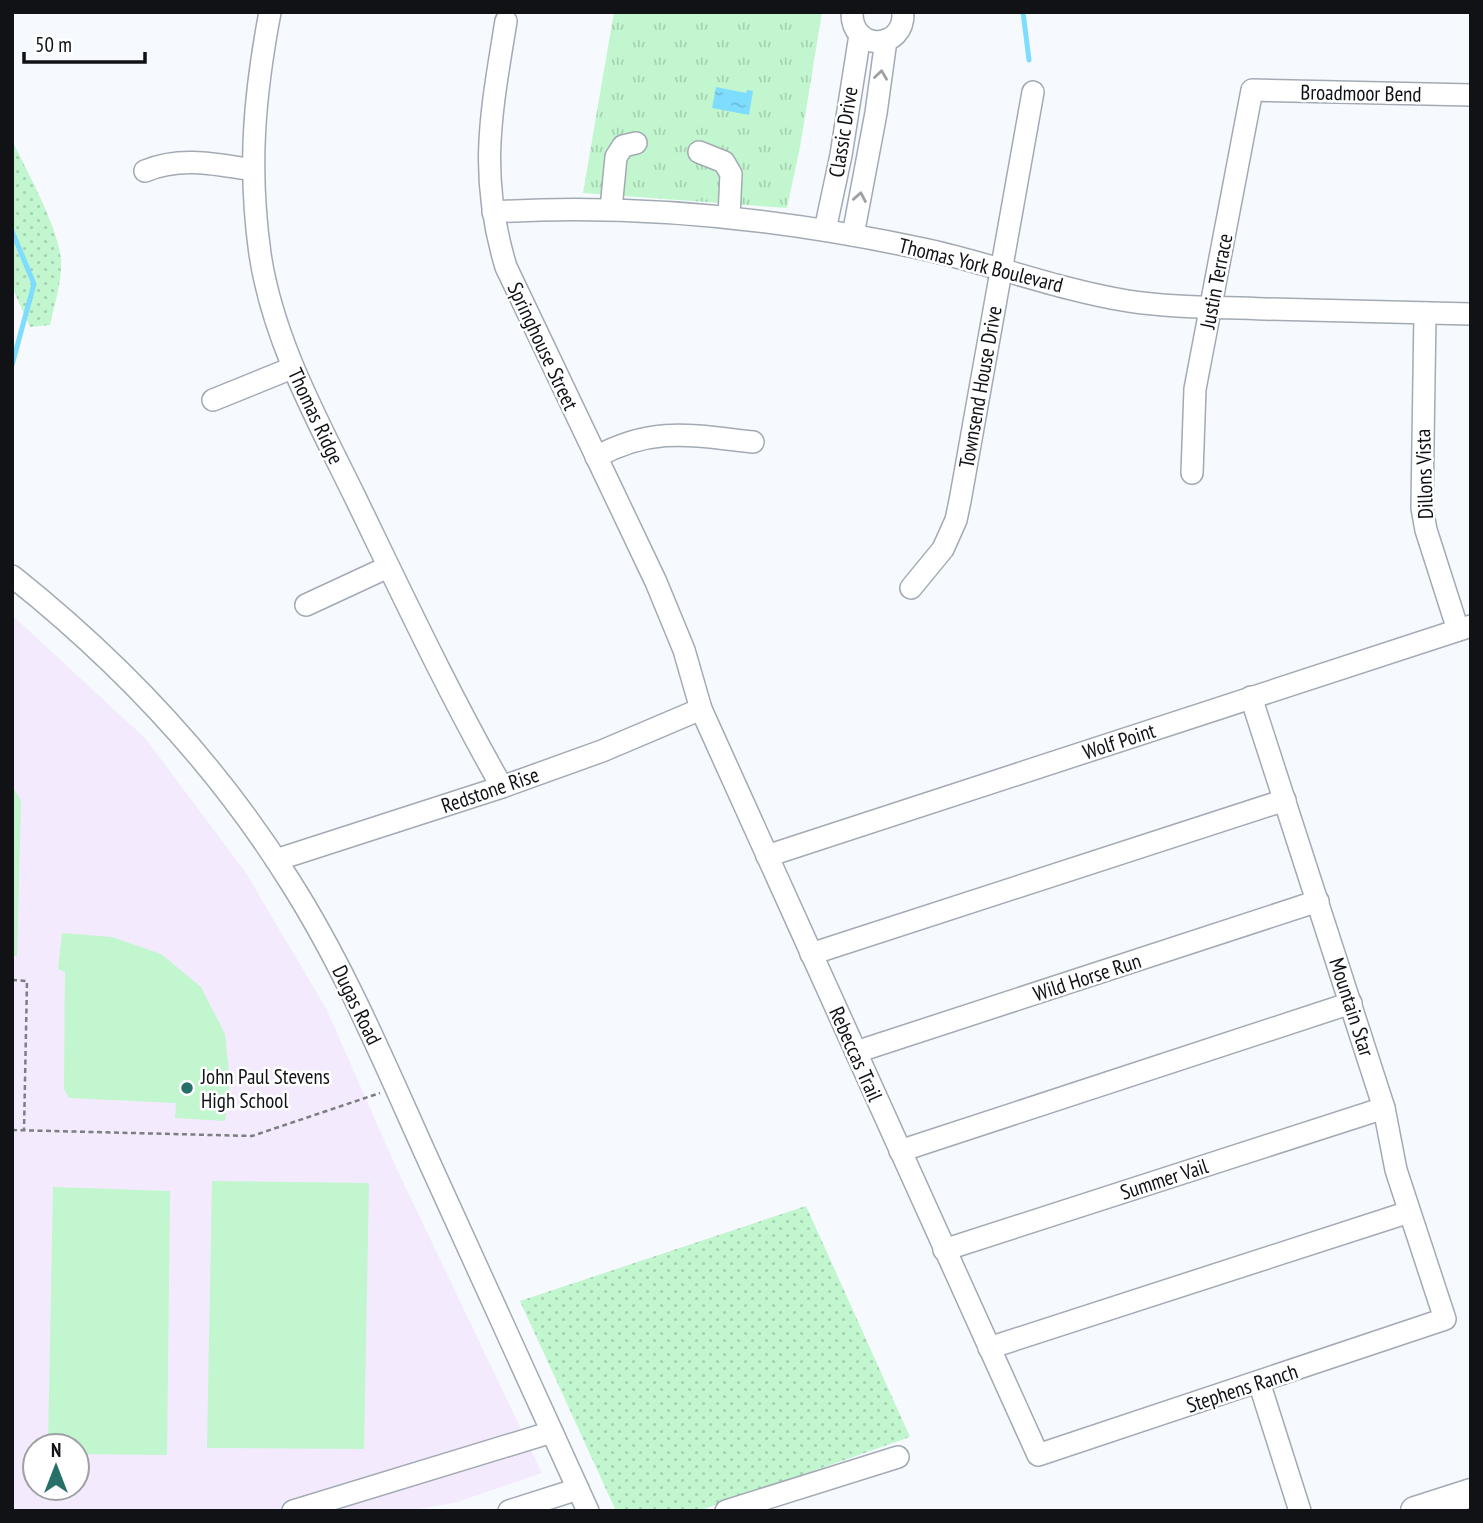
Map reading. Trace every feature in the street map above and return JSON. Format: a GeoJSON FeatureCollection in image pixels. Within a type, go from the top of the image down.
{"type":"FeatureCollection","features":[{"type":"Feature","properties":{"kind":"main road"},"geometry":{"type":"LineString","coordinates":[[1415,1511],[1471,1493]]}},
{"type":"Feature","properties":{"kind":"street","name":"Thomas Ridge"},"geometry":{"type":"LineString","coordinates":[[270,12],[253,123],[253,170],[260,256],[270,298],[292,368],[388,567],[502,787]]}},
{"type":"Feature","properties":{"kind":"street","name":"Classic Drive"},"geometry":{"type":"LineString","coordinates":[[825,230],[841,155],[860,35],[852,22],[852,12]]}},
{"type":"Feature","properties":{"kind":"street","name":"Classic Drive"},"geometry":{"type":"LineString","coordinates":[[853,235],[876,113],[886,40],[898,32],[902,25],[903,12]]}},
{"type":"Feature","properties":{"kind":"street","name":"Springhouse Street"},"geometry":{"type":"LineString","coordinates":[[506,22],[488,138],[488,171],[496,235],[506,267],[656,582],[684,650]]}},
{"type":"Feature","properties":{"kind":"street"},"geometry":{"type":"LineString","coordinates":[[860,35],[872,41],[886,40]]}},
{"type":"Feature","properties":{"kind":"street","name":"Broadmoor Bend"},"geometry":{"type":"LineString","coordinates":[[1252,90],[1471,95]]}},
{"type":"Feature","properties":{"kind":"street","name":"Justin Terrace"},"geometry":{"type":"LineString","coordinates":[[1192,473],[1195,389],[1252,90]]}},
{"type":"Feature","properties":{"kind":"street","name":"Townsend House Drive"},"geometry":{"type":"LineString","coordinates":[[911,588],[943,548],[956,520],[1033,92]]}},
{"type":"Feature","properties":{"kind":"street"},"geometry":{"type":"LineString","coordinates":[[847,109],[876,113]]}},
{"type":"Feature","properties":{"kind":"street"},"geometry":{"type":"LineString","coordinates":[[611,209],[615,157],[623,146],[636,143]]}},
{"type":"Feature","properties":{"kind":"street"},"geometry":{"type":"LineString","coordinates":[[699,152],[724,162],[731,174],[729,217]]}},
{"type":"Feature","properties":{"kind":"street"},"geometry":{"type":"LineString","coordinates":[[145,171],[173,163],[194,161],[253,170]]}},
{"type":"Feature","properties":{"kind":"street","name":"Thomas York Boulevard"},"geometry":{"type":"LineString","coordinates":[[492,212],[611,209],[729,217],[825,230],[1000,268],[1104,297],[1157,305],[1471,314]]}},
{"type":"Feature","properties":{"kind":"street","name":"Dillons Vista"},"geometry":{"type":"LineString","coordinates":[[1424,313],[1422,508],[1426,530],[1464,628]]}},
{"type":"Feature","properties":{"kind":"street"},"geometry":{"type":"LineString","coordinates":[[213,400],[292,368]]}},
{"type":"Feature","properties":{"kind":"street"},"geometry":{"type":"LineString","coordinates":[[596,457],[631,441],[662,435],[693,435],[753,442]]}},
{"type":"Feature","properties":{"kind":"street"},"geometry":{"type":"LineString","coordinates":[[306,605],[388,567]]}},
{"type":"Feature","properties":{"kind":"street","name":"Dugas Road"},"geometry":{"type":"LineString","coordinates":[[12,576],[80,632],[161,713],[213,773],[276,860],[328,947],[396,1088],[588,1511]]}},
{"type":"Feature","properties":{"kind":"street","name":"Wolf Point"},"geometry":{"type":"LineString","coordinates":[[767,856],[1464,628]]}},
{"type":"Feature","properties":{"kind":"street","name":"Rebeccas Trail"},"geometry":{"type":"LineString","coordinates":[[684,650],[701,709],[1038,1455]]}},
{"type":"Feature","properties":{"kind":"street","name":"Mountain Star"},"geometry":{"type":"LineString","coordinates":[[1251,697],[1352,1003],[1384,1108],[1396,1170],[1445,1319]]}},
{"type":"Feature","properties":{"kind":"street","name":"Redstone Rise"},"geometry":{"type":"LineString","coordinates":[[276,860],[502,787],[602,751],[701,709]]}},
{"type":"Feature","properties":{"kind":"street"},"geometry":{"type":"LineString","coordinates":[[811,954],[1285,800]]}},
{"type":"Feature","properties":{"kind":"street","name":"Wild Horse Run"},"geometry":{"type":"LineString","coordinates":[[856,1052],[1318,901]]}},
{"type":"Feature","properties":{"kind":"street"},"geometry":{"type":"LineString","coordinates":[[900,1151],[1352,1003]]}},
{"type":"Feature","properties":{"kind":"street","name":"Summer Vail"},"geometry":{"type":"LineString","coordinates":[[944,1250],[1384,1108]]}},
{"type":"Feature","properties":{"kind":"street"},"geometry":{"type":"LineString","coordinates":[[989,1348],[1409,1212]]}},
{"type":"Feature","properties":{"kind":"street","name":"Stephens Ranch"},"geometry":{"type":"LineString","coordinates":[[1038,1455],[1445,1319]]}},
{"type":"Feature","properties":{"kind":"street"},"geometry":{"type":"LineString","coordinates":[[1259,1382],[1300,1511]]}},
{"type":"Feature","properties":{"kind":"street"},"geometry":{"type":"LineString","coordinates":[[293,1511],[552,1432]]}},
{"type":"Feature","properties":{"kind":"street"},"geometry":{"type":"LineString","coordinates":[[726,1511],[778,1503],[898,1457]]}},
{"type":"Feature","properties":{"kind":"street"},"geometry":{"type":"LineString","coordinates":[[509,1511],[578,1489]]}},
{"type":"Feature","properties":{"kind":"path"},"geometry":{"type":"LineString","coordinates":[[12,981],[27,981],[24,1130]]}},
{"type":"Feature","properties":{"kind":"path"},"geometry":{"type":"LineString","coordinates":[[12,1130],[252,1136],[396,1088]]}},
{"type":"Feature","properties":{"kind":"shaded area","name":"John Paul Stevens High School"},"geometry":{"type":"Polygon","coordinates":[[[12,615],[146,739],[246,873],[327,1010],[395,1165],[542,1473],[457,1502],[408,1511],[12,1511],[12,615]]]}},
{"type":"Feature","properties":{"kind":"green space"},"geometry":{"type":"Polygon","coordinates":[[[614,12],[822,12],[787,208],[583,193],[614,12]]]}},
{"type":"Feature","properties":{"kind":"green space"},"geometry":{"type":"Polygon","coordinates":[[[12,140],[41,200],[59,248],[60,277],[50,325],[30,327],[12,287],[12,140]]]}},
{"type":"Feature","properties":{"kind":"green space"},"geometry":{"type":"Polygon","coordinates":[[[12,785],[21,801],[17,956],[12,956],[12,785]]]}},
{"type":"Feature","properties":{"kind":"green space"},"geometry":{"type":"Polygon","coordinates":[[[62,933],[112,937],[161,954],[201,987],[225,1034],[230,1083],[225,1121],[175,1118],[176,1103],[69,1098],[64,1089],[65,972],[58,969],[62,933]]]}},
{"type":"Feature","properties":{"kind":"green space"},"geometry":{"type":"Polygon","coordinates":[[[212,1181],[369,1183],[364,1449],[207,1448],[212,1181]]]}},
{"type":"Feature","properties":{"kind":"green space"},"geometry":{"type":"Polygon","coordinates":[[[53,1187],[170,1191],[167,1455],[91,1454],[91,1432],[48,1432],[53,1187]]]}},
{"type":"Feature","properties":{"kind":"green space"},"geometry":{"type":"Polygon","coordinates":[[[806,1206],[910,1437],[698,1511],[616,1511],[520,1301],[806,1206]]]}},
{"type":"Feature","properties":{"kind":"water"},"geometry":{"type":"Polygon","coordinates":[[[716,87],[746,93],[747,90],[753,91],[749,115],[712,108],[716,87]]]}},
{"type":"Feature","properties":{"kind":"waterway"},"geometry":{"type":"LineString","coordinates":[[1023,12],[1029,60]]}},
{"type":"Feature","properties":{"kind":"waterway"},"geometry":{"type":"LineString","coordinates":[[12,231],[34,284],[12,365]]}},
{"type":"Feature","properties":{"kind":"place","name":"John Paul Stevens High School"},"geometry":{"type":"Point","coordinates":[187,1088]}}]}
